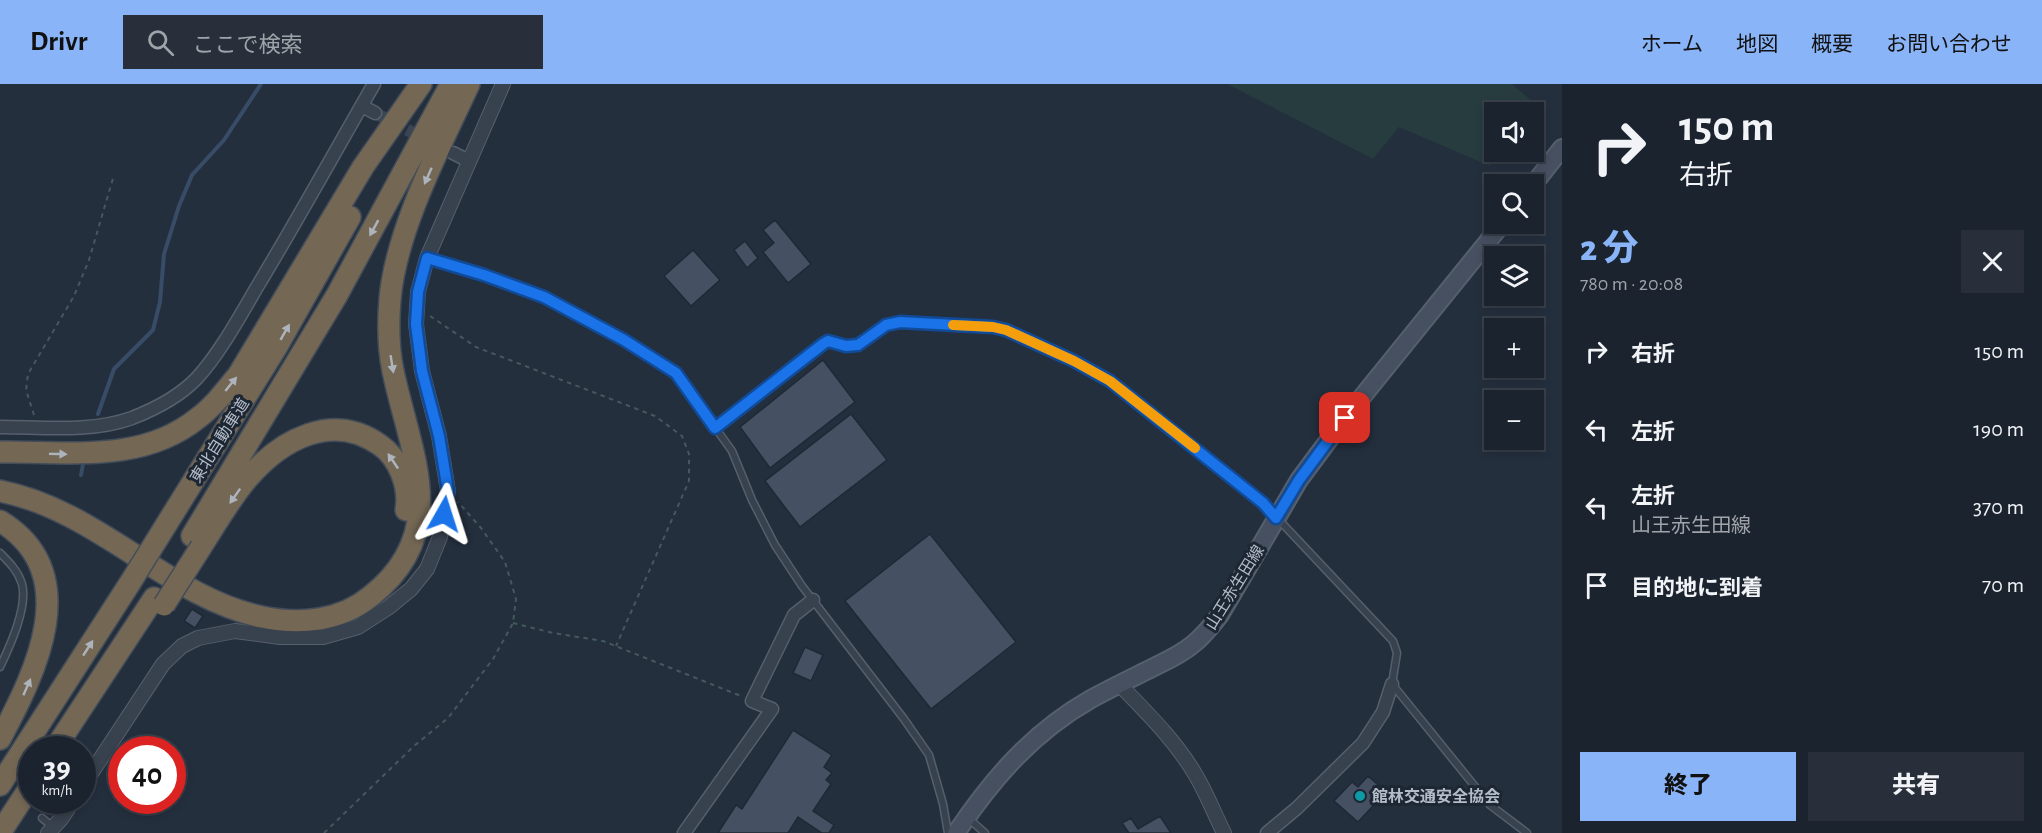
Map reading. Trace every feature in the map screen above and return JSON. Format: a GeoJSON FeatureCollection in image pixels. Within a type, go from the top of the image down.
{"type":"FeatureCollection","features":[{"type":"Feature","properties":{"kind":"highway","name":"東北自動車道"},"geometry":{"type":"LineString","coordinates":[[0,785],[130,583],[276,348],[375,172],[421,84]]}},
{"type":"Feature","properties":{"kind":"highway"},"geometry":{"type":"LineString","coordinates":[[0,452],[91,454],[137,448],[184,428],[200,417],[239,374],[363,167],[421,84]]}},
{"type":"Feature","properties":{"kind":"highway","name":"東北自動車道"},"geometry":{"type":"LineString","coordinates":[[65,736],[159,601],[196,543],[337,295],[451,84]]}},
{"type":"Feature","properties":{"kind":"highway"},"geometry":{"type":"LineString","coordinates":[[0,491],[53,508],[101,532],[203,594],[225,605],[261,617],[299,621],[333,616],[349,610],[379,590],[393,577],[410,549],[415,534],[420,495],[418,473],[389,348],[390,298],[394,271],[409,221],[469,84]]}},
{"type":"Feature","properties":{"kind":"highway"},"geometry":{"type":"LineString","coordinates":[[0,479],[36,487],[83,508],[212,585],[258,602],[297,609],[333,603],[351,595],[381,570],[396,549],[404,524],[407,505],[402,474],[394,459],[370,437],[336,429],[300,437],[283,446],[262,463],[196,543]]}},
{"type":"Feature","properties":{"kind":"highway"},"geometry":{"type":"LineString","coordinates":[[0,521],[23,538],[37,558],[45,582],[47,604],[37,661],[24,694],[0,739]]}},
{"type":"Feature","properties":{"kind":"highway"},"geometry":{"type":"LineString","coordinates":[[0,833],[18,805]]}},
{"type":"Feature","properties":{"kind":"main road"},"geometry":{"type":"LineString","coordinates":[[1541,174],[1562,148]]}},
{"type":"Feature","properties":{"kind":"main road","name":"山王赤生田線"},"geometry":{"type":"LineString","coordinates":[[956,833],[1001,771],[1035,737],[1055,722],[1119,684],[1176,656],[1206,633],[1220,615],[1299,480],[1345,418],[1494,234]]}},
{"type":"Feature","properties":{"kind":"street"},"geometry":{"type":"LineString","coordinates":[[0,427],[105,424],[130,418],[172,397],[198,377],[241,315],[374,84]]}},
{"type":"Feature","properties":{"kind":"street"},"geometry":{"type":"LineString","coordinates":[[96,766],[163,664],[182,646],[198,638],[235,631],[280,637],[323,637],[358,627],[389,607],[411,589],[427,569],[440,537],[448,491],[439,436],[422,371],[416,324],[418,292],[427,258],[502,84]]}},
{"type":"Feature","properties":{"kind":"street"},"geometry":{"type":"LineString","coordinates":[[362,106],[375,113]]}},
{"type":"Feature","properties":{"kind":"street"},"geometry":{"type":"LineString","coordinates":[[453,153],[470,160]]}},
{"type":"Feature","properties":{"kind":"street"},"geometry":{"type":"LineString","coordinates":[[684,833],[772,709],[752,700],[794,615],[813,600]]}},
{"type":"Feature","properties":{"kind":"street"},"geometry":{"type":"LineString","coordinates":[[1119,684],[1170,738],[1196,774],[1224,833]]}},
{"type":"Feature","properties":{"kind":"street"},"geometry":{"type":"LineString","coordinates":[[1267,833],[1298,808],[1363,743],[1383,712],[1392,684]]}},
{"type":"Feature","properties":{"kind":"street"},"geometry":{"type":"LineString","coordinates":[[48,826],[60,814]]}},
{"type":"Feature","properties":{"kind":"lane"},"geometry":{"type":"LineString","coordinates":[[427,258],[484,275],[544,297],[624,340],[676,373],[732,451],[752,500],[775,545],[813,600],[929,755],[948,833]]}},
{"type":"Feature","properties":{"kind":"lane"},"geometry":{"type":"LineString","coordinates":[[715,428],[828,341],[846,346],[858,345],[886,325],[900,322],[993,327],[1006,330],[1054,352],[1110,381],[1263,503],[1393,641],[1396,653],[1392,684],[1490,805],[1527,833]]}},
{"type":"Feature","properties":{"kind":"lane"},"geometry":{"type":"LineString","coordinates":[[0,553],[14,568],[22,587],[23,596],[18,623],[0,667]]}},
{"type":"Feature","properties":{"kind":"lane"},"geometry":{"type":"LineString","coordinates":[[967,817],[985,833]]}},
{"type":"Feature","properties":{"kind":"path"},"geometry":{"type":"LineString","coordinates":[[37,427],[26,390],[28,374],[74,296],[89,260],[114,175]]}},
{"type":"Feature","properties":{"kind":"path"},"geometry":{"type":"LineString","coordinates":[[417,308],[476,347],[655,416],[682,436],[688,454],[689,481],[616,646]]}},
{"type":"Feature","properties":{"kind":"path"},"geometry":{"type":"LineString","coordinates":[[324,833],[414,746],[448,718],[493,659],[513,623],[516,599],[505,562],[481,528],[448,491]]}},
{"type":"Feature","properties":{"kind":"path"},"geometry":{"type":"LineString","coordinates":[[513,623],[553,633],[603,640],[752,700]]}},
{"type":"Feature","properties":{"kind":"green space"},"geometry":{"type":"Polygon","coordinates":[[[1227,84],[1512,84],[1533,102],[1484,102],[1484,162],[1493,162],[1490,166],[1399,127],[1373,159],[1227,84]]]}},
{"type":"Feature","properties":{"kind":"building"},"geometry":{"type":"Polygon","coordinates":[[[775,220],[811,264],[788,283],[763,252],[774,243],[763,230],[775,220]]]}},
{"type":"Feature","properties":{"kind":"building"},"geometry":{"type":"Polygon","coordinates":[[[745,241],[758,258],[747,268],[734,250],[745,241]]]}},
{"type":"Feature","properties":{"kind":"building"},"geometry":{"type":"Polygon","coordinates":[[[693,250],[720,280],[691,306],[664,276],[693,250]]]}},
{"type":"Feature","properties":{"kind":"building"},"geometry":{"type":"Polygon","coordinates":[[[823,360],[855,402],[770,468],[740,427],[823,360]]]}},
{"type":"Feature","properties":{"kind":"building"},"geometry":{"type":"Polygon","coordinates":[[[851,414],[887,460],[800,527],[765,481],[851,414]]]}},
{"type":"Feature","properties":{"kind":"building"},"geometry":{"type":"Polygon","coordinates":[[[930,534],[1016,642],[931,709],[845,601],[930,534]]]}},
{"type":"Feature","properties":{"kind":"building"},"geometry":{"type":"Polygon","coordinates":[[[192,609],[203,616],[195,628],[184,621],[192,609]]]}},
{"type":"Feature","properties":{"kind":"building"},"geometry":{"type":"Polygon","coordinates":[[[805,647],[823,655],[811,681],[793,673],[805,647]]]}},
{"type":"Feature","properties":{"kind":"building"},"geometry":{"type":"Polygon","coordinates":[[[793,730],[832,755],[824,767],[832,773],[826,780],[831,784],[813,811],[834,825],[829,833],[822,833],[798,817],[788,833],[718,833],[736,805],[742,809],[793,730]]]}},
{"type":"Feature","properties":{"kind":"building","name":"館林交通安全協会"},"geometry":{"type":"Polygon","coordinates":[[[1368,776],[1386,792],[1358,822],[1334,801],[1352,782],[1358,787],[1368,776]]]}},
{"type":"Feature","properties":{"kind":"building"},"geometry":{"type":"Polygon","coordinates":[[[1160,816],[1171,833],[1129,833],[1122,823],[1131,818],[1138,829],[1160,816]]]}},
{"type":"Feature","properties":{"kind":"waterway"},"geometry":{"type":"LineString","coordinates":[[98,414],[114,369],[153,330],[160,302],[164,254],[179,206],[192,175],[224,140],[261,84]]}},
{"type":"Feature","properties":{"kind":"waterway"},"geometry":{"type":"LineString","coordinates":[[81,475],[83,464]]}},
{"type":"Feature","properties":{"kind":"tunnel"},"geometry":{"type":"LineString","coordinates":[[375,113],[425,139]]}},
{"type":"Feature","properties":{"kind":"slow traffic"},"geometry":{"type":"LineString","coordinates":[[953,325],[1006,330],[1074,361],[1110,381],[1195,448]]}},
{"type":"Feature","properties":{"kind":"place","name":"館林交通安全協会"},"geometry":{"type":"Point","coordinates":[1360,796]}},
{"type":"Feature","properties":{"kind":"route"},"geometry":{"type":"LineString","coordinates":[[444,514],[448,491],[439,436],[422,371],[416,324],[418,292],[427,258],[484,275],[544,297],[624,340],[676,373],[715,428],[828,341],[846,346],[858,345],[886,325],[900,322],[993,327],[1006,330],[1074,361],[1110,381],[1156,416],[1263,503],[1276,518],[1299,480],[1345,418]]}}]}
